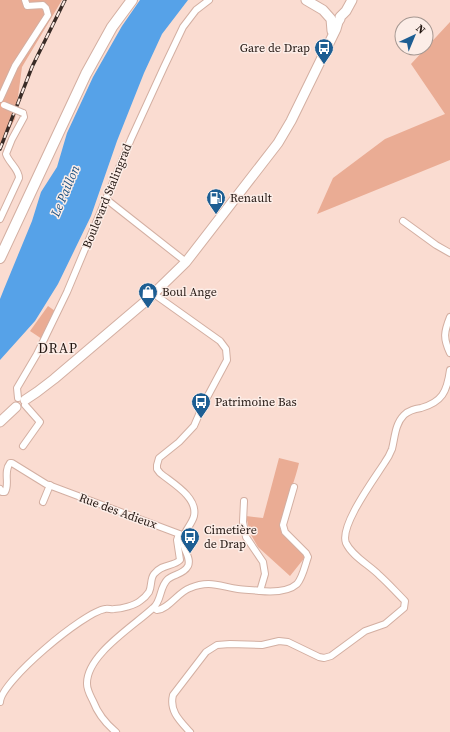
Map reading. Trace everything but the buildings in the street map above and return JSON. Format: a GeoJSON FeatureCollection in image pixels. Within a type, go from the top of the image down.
{"type":"FeatureCollection","features":[{"type":"Feature","properties":{"kind":"main road"},"geometry":{"type":"LineString","coordinates":[[0,250],[83,72],[109,23],[126,0]]}},
{"type":"Feature","properties":{"kind":"main road"},"geometry":{"type":"LineString","coordinates":[[0,258],[86,74],[112,26],[132,0]]}},
{"type":"Feature","properties":{"kind":"street"},"geometry":{"type":"LineString","coordinates":[[0,99],[15,66],[48,15],[46,8],[43,5],[27,6],[25,0]]}},
{"type":"Feature","properties":{"kind":"street","name":"Boulevard Stalingrad"},"geometry":{"type":"LineString","coordinates":[[21,403],[17,388],[37,354],[67,292],[131,139],[184,27],[196,10],[210,0]]}},
{"type":"Feature","properties":{"kind":"street"},"geometry":{"type":"LineString","coordinates":[[306,0],[335,17]]}},
{"type":"Feature","properties":{"kind":"street"},"geometry":{"type":"LineString","coordinates":[[0,422],[21,403],[54,379],[154,294],[186,262],[278,143],[291,121],[331,36],[336,29],[335,17],[350,2]]}},
{"type":"Feature","properties":{"kind":"street"},"geometry":{"type":"LineString","coordinates":[[0,219],[19,178],[18,173],[8,160],[6,154],[24,117],[23,113],[2,104]]}},
{"type":"Feature","properties":{"kind":"street"},"geometry":{"type":"LineString","coordinates":[[106,199],[186,262]]}},
{"type":"Feature","properties":{"kind":"street"},"geometry":{"type":"LineString","coordinates":[[402,221],[450,253]]}},
{"type":"Feature","properties":{"kind":"street"},"geometry":{"type":"LineString","coordinates":[[0,702],[3,692],[21,671],[84,618],[105,609],[114,609],[140,602],[149,592],[153,576],[160,568],[178,563],[180,560],[177,540],[193,518],[194,513],[192,504],[184,492],[160,473],[157,469],[157,461],[162,455],[179,442],[197,422],[204,403],[227,360],[228,354],[220,341],[154,294]]}},
{"type":"Feature","properties":{"kind":"street"},"geometry":{"type":"LineString","coordinates":[[450,317],[444,337],[450,353]]}},
{"type":"Feature","properties":{"kind":"street"},"geometry":{"type":"LineString","coordinates":[[190,732],[173,710],[171,704],[174,695],[206,652],[217,645],[262,645],[279,641],[288,642],[324,658],[331,656],[365,630],[385,624],[404,608],[405,601],[354,553],[346,544],[344,535],[352,517],[376,474],[389,456],[400,420],[410,411],[437,401],[442,396],[445,389],[450,370]]}},
{"type":"Feature","properties":{"kind":"street"},"geometry":{"type":"LineString","coordinates":[[21,403],[40,422],[23,446]]}},
{"type":"Feature","properties":{"kind":"street","name":"Rue des Adieux"},"geometry":{"type":"LineString","coordinates":[[0,490],[5,492],[7,489],[6,472],[10,463],[12,463],[29,474],[51,485],[181,535]]}},
{"type":"Feature","properties":{"kind":"street"},"geometry":{"type":"LineString","coordinates":[[43,502],[51,485]]}},
{"type":"Feature","properties":{"kind":"street"},"geometry":{"type":"LineString","coordinates":[[154,608],[157,610],[162,608],[172,601],[178,594],[197,585],[216,584],[238,589],[284,590],[296,584],[301,576],[308,557],[306,553],[285,532],[283,525],[294,487]]}},
{"type":"Feature","properties":{"kind":"street"},"geometry":{"type":"LineString","coordinates":[[244,501],[243,522],[246,537],[263,562],[266,574],[260,590]]}},
{"type":"Feature","properties":{"kind":"street"},"geometry":{"type":"LineString","coordinates":[[116,732],[103,720],[97,711],[88,690],[88,676],[96,660],[116,638],[154,608],[165,582],[171,577],[183,572],[188,566],[188,559],[182,544],[181,535]]}},
{"type":"Feature","properties":{"kind":"shaded area"},"geometry":{"type":"Polygon","coordinates":[[[0,0],[62,0],[22,67],[15,119],[0,147],[0,0]]]}},
{"type":"Feature","properties":{"kind":"shaded area"},"geometry":{"type":"Polygon","coordinates":[[[450,22],[450,160],[317,214],[333,178],[385,139],[445,114],[411,64],[418,56],[434,56],[434,39],[450,22]]]}},
{"type":"Feature","properties":{"kind":"shaded area"},"geometry":{"type":"Polygon","coordinates":[[[48,306],[55,311],[42,339],[30,331],[48,306]]]}},
{"type":"Feature","properties":{"kind":"shaded area"},"geometry":{"type":"Polygon","coordinates":[[[279,458],[299,463],[281,521],[280,529],[306,556],[290,576],[258,547],[250,533],[246,516],[263,518],[279,458]]]}},
{"type":"Feature","properties":{"kind":"water","name":"Le Paillon"},"geometry":{"type":"Polygon","coordinates":[[[140,0],[188,0],[162,34],[144,73],[117,141],[91,216],[58,284],[35,321],[0,360],[0,299],[32,221],[41,192],[57,167],[67,133],[93,77],[122,26],[140,0]]]}},
{"type":"Feature","properties":{"kind":"railway"},"geometry":{"type":"LineString","coordinates":[[0,149],[32,67],[65,0]]}},
{"type":"Feature","properties":{"kind":"place","name":"Gare de Drap"},"geometry":{"type":"Point","coordinates":[324,65]}},
{"type":"Feature","properties":{"kind":"place","name":"Renault"},"geometry":{"type":"Point","coordinates":[216,215]}},
{"type":"Feature","properties":{"kind":"place","name":"Boul Ange"},"geometry":{"type":"Point","coordinates":[148,309]}},
{"type":"Feature","properties":{"kind":"place","name":"Patrimoine Bas"},"geometry":{"type":"Point","coordinates":[201,419]}},
{"type":"Feature","properties":{"kind":"place","name":"Cimetière de Drap"},"geometry":{"type":"Point","coordinates":[190,554]}},
{"type":"Feature","properties":{"kind":"district","name":"DRAP"},"geometry":{"type":"Point","coordinates":[58,348]}}]}
